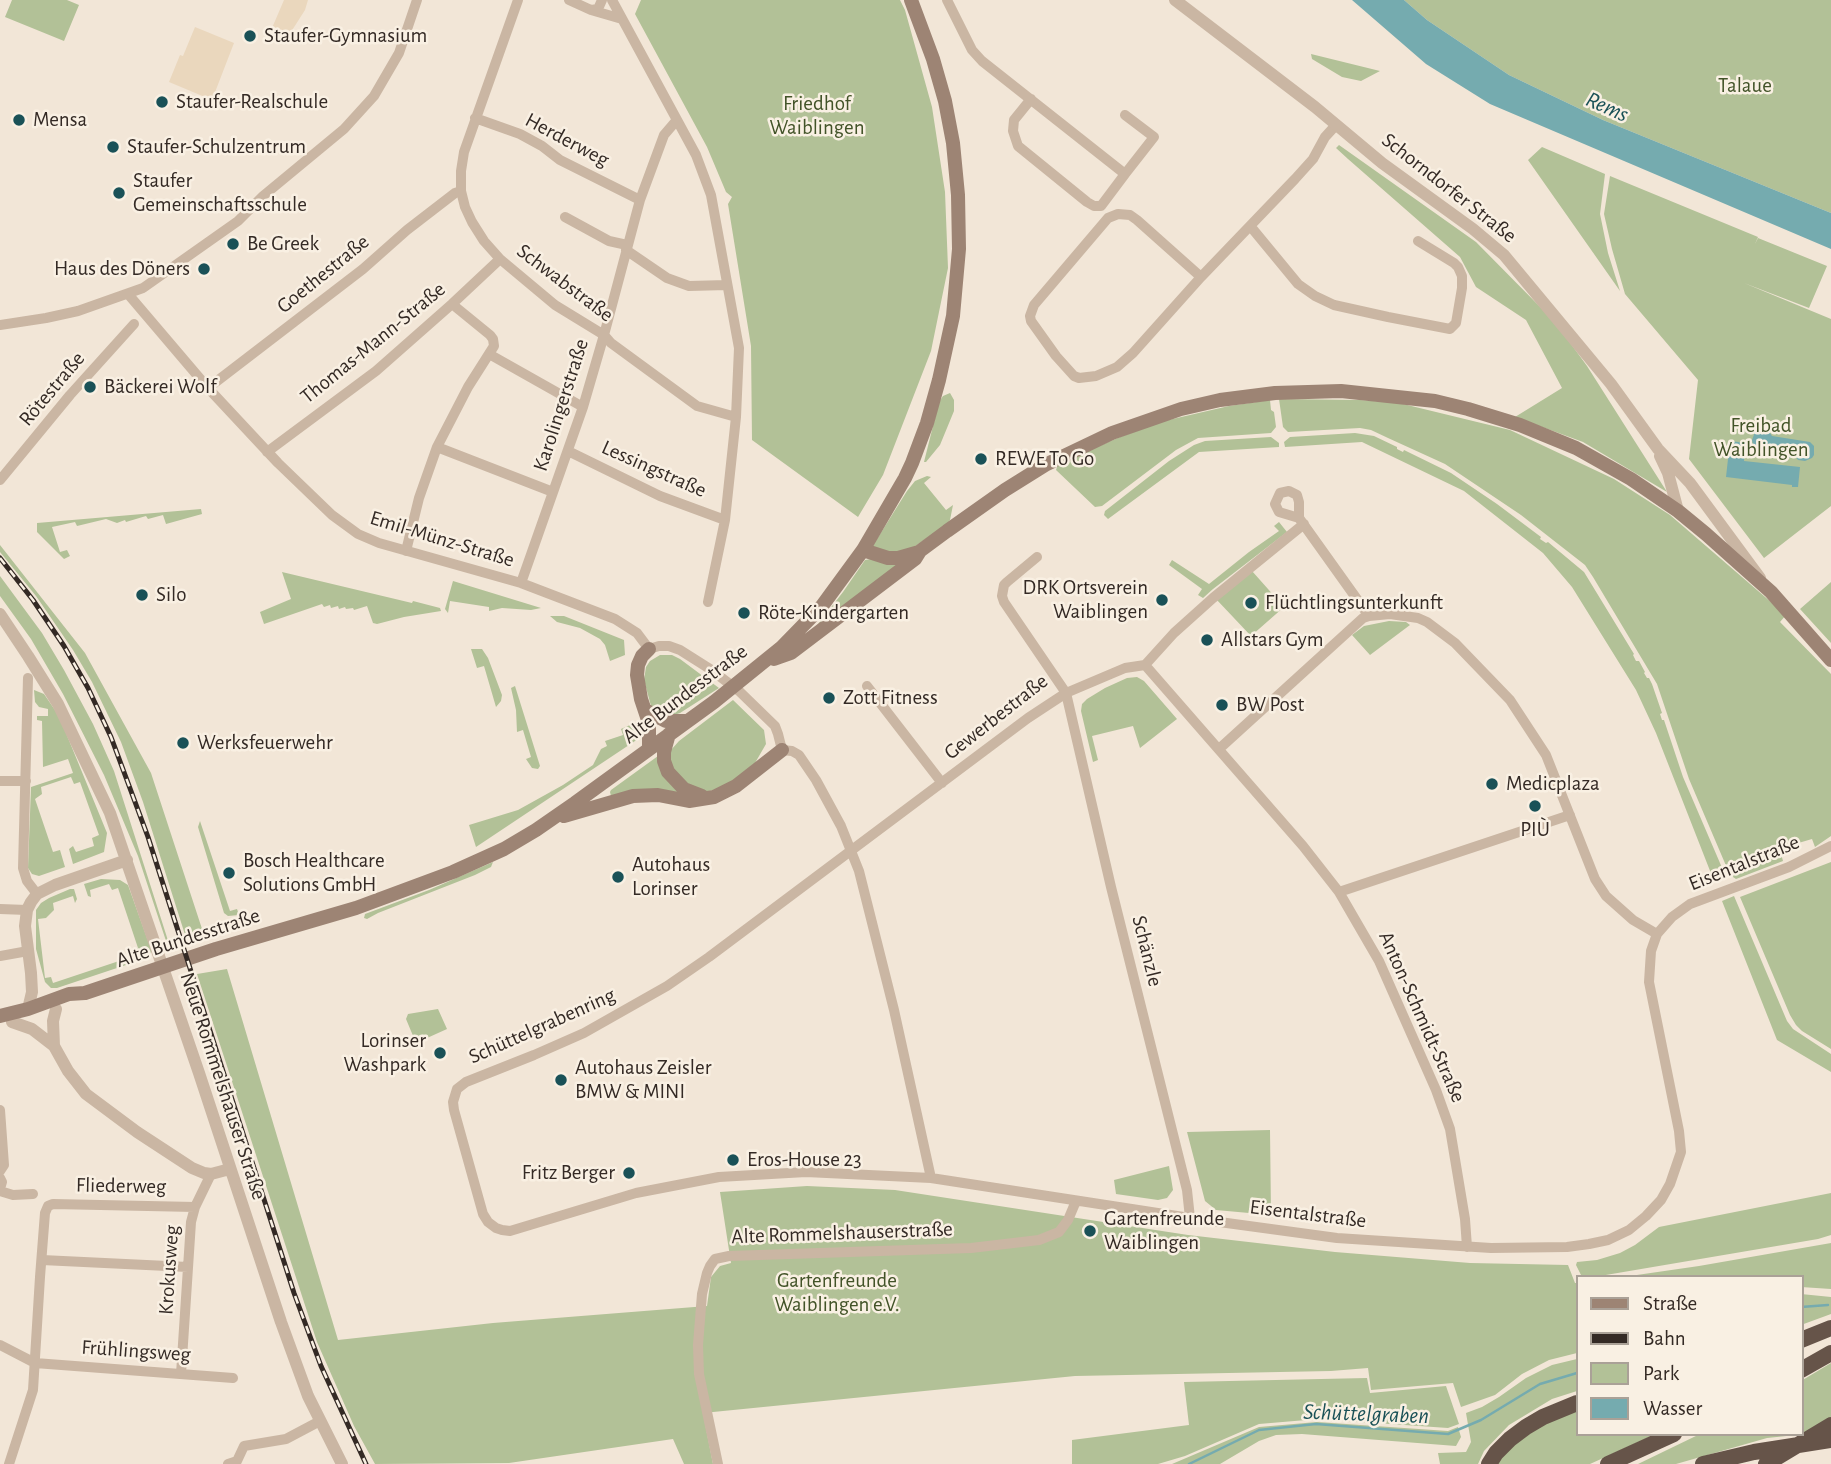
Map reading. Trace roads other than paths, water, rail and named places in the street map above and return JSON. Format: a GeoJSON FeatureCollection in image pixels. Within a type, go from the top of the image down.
{"type":"FeatureCollection","features":[{"type":"Feature","properties":{"kind":"highway"},"geometry":{"type":"LineString","coordinates":[[1803,1339],[1831,1328]]}},
{"type":"Feature","properties":{"kind":"highway"},"geometry":{"type":"LineString","coordinates":[[1803,1369],[1831,1353]]}},
{"type":"Feature","properties":{"kind":"highway"},"geometry":{"type":"LineString","coordinates":[[1489,1464],[1510,1439],[1526,1427],[1576,1403]]}},
{"type":"Feature","properties":{"kind":"highway"},"geometry":{"type":"LineString","coordinates":[[1766,1464],[1831,1425]]}},
{"type":"Feature","properties":{"kind":"highway"},"geometry":{"type":"LineString","coordinates":[[1608,1464],[1670,1436]]}},
{"type":"Feature","properties":{"kind":"highway"},"geometry":{"type":"LineString","coordinates":[[1709,1462],[1831,1440]]}},
{"type":"Feature","properties":{"kind":"main road","name":"Alte Bundesstraße"},"geometry":{"type":"LineString","coordinates":[[4,1021],[54,1004],[69,993],[85,993],[206,952],[319,920],[425,884],[504,849],[550,820],[723,695],[792,638],[822,606],[863,550],[905,478],[939,380],[953,316],[958,268],[958,195],[953,143],[933,59],[911,0]]}},
{"type":"Feature","properties":{"kind":"main road"},"geometry":{"type":"LineString","coordinates":[[863,550],[888,558],[898,558],[920,551],[1045,465],[1112,433],[1220,400],[1275,393],[1341,391],[1435,401],[1468,409],[1520,425],[1576,448],[1631,479],[1678,511]]}},
{"type":"Feature","properties":{"kind":"main road","name":"Schorndorfer Straße"},"geometry":{"type":"LineString","coordinates":[[1678,511],[1771,592],[1831,660]]}},
{"type":"Feature","properties":{"kind":"main road"},"geometry":{"type":"LineString","coordinates":[[762,663],[791,653],[915,559],[920,551]]}},
{"type":"Feature","properties":{"kind":"main road"},"geometry":{"type":"LineString","coordinates":[[649,649],[642,656],[637,675],[650,734],[649,748]]}},
{"type":"Feature","properties":{"kind":"main road"},"geometry":{"type":"LineString","coordinates":[[646,711],[666,721],[687,721]]}},
{"type":"Feature","properties":{"kind":"main road"},"geometry":{"type":"LineString","coordinates":[[669,734],[664,752],[668,772],[684,789],[696,795],[714,797]]}},
{"type":"Feature","properties":{"kind":"main road"},"geometry":{"type":"LineString","coordinates":[[550,820],[633,796],[658,795],[689,801],[714,797],[736,786],[782,750]]}},
{"type":"Feature","properties":{"kind":"main road","name":"Alte Bundesstraße"},"geometry":{"type":"LineString","coordinates":[[4,1021],[28,1009],[54,1004]]}},
{"type":"Feature","properties":{"kind":"street"},"geometry":{"type":"LineString","coordinates":[[0,325],[70,313],[143,288],[238,221],[263,196],[344,130],[365,107],[399,53],[417,0]]}},
{"type":"Feature","properties":{"kind":"street","name":"Schwabstraße"},"geometry":{"type":"LineString","coordinates":[[518,0],[464,152],[461,191],[472,222],[500,259],[555,305],[604,335],[611,343],[697,406],[736,417]]}},
{"type":"Feature","properties":{"kind":"street"},"geometry":{"type":"LineString","coordinates":[[569,0],[622,19]]}},
{"type":"Feature","properties":{"kind":"street"},"geometry":{"type":"LineString","coordinates":[[592,10],[598,9],[601,0]]}},
{"type":"Feature","properties":{"kind":"street"},"geometry":{"type":"LineString","coordinates":[[612,0],[695,155],[711,195],[739,348],[736,417],[724,520],[708,602]]}},
{"type":"Feature","properties":{"kind":"street"},"geometry":{"type":"LineString","coordinates":[[947,0],[972,50],[982,61],[1125,174]]}},
{"type":"Feature","properties":{"kind":"street","name":"Schorndorfer Straße"},"geometry":{"type":"LineString","coordinates":[[1175,0],[1504,255],[1611,384],[1658,449],[1690,483],[1771,592]]}},
{"type":"Feature","properties":{"kind":"street"},"geometry":{"type":"LineString","coordinates":[[1031,100],[1014,120],[1014,138],[1018,146],[1094,206],[1101,206],[1154,137],[1125,115]]}},
{"type":"Feature","properties":{"kind":"street","name":"Herderweg"},"geometry":{"type":"LineString","coordinates":[[475,118],[520,134],[560,160],[639,200]]}},
{"type":"Feature","properties":{"kind":"street","name":"Karolingerstraße"},"geometry":{"type":"LineString","coordinates":[[521,583],[583,407],[639,200],[664,135],[676,121]]}},
{"type":"Feature","properties":{"kind":"street"},"geometry":{"type":"LineString","coordinates":[[1201,277],[1137,220],[1129,215],[1118,214],[1108,218],[1034,305],[1031,321],[1073,376],[1097,376],[1117,367],[1313,159],[1325,137],[1336,125]]}},
{"type":"Feature","properties":{"kind":"street","name":"Goethestraße"},"geometry":{"type":"LineString","coordinates":[[208,388],[363,269],[455,193],[461,191]]}},
{"type":"Feature","properties":{"kind":"street"},"geometry":{"type":"LineString","coordinates":[[565,218],[609,242],[626,248],[667,278],[689,286],[727,285]]}},
{"type":"Feature","properties":{"kind":"street"},"geometry":{"type":"LineString","coordinates":[[1251,227],[1298,284],[1315,296],[1334,305],[1450,328],[1456,323],[1462,276],[1454,263],[1418,241]]}},
{"type":"Feature","properties":{"kind":"street","name":"Thomas-Mann-Straße"},"geometry":{"type":"LineString","coordinates":[[267,452],[376,371],[500,259]]}},
{"type":"Feature","properties":{"kind":"street","name":"Emil-Münz-Straße"},"geometry":{"type":"LineString","coordinates":[[128,294],[267,452],[332,515],[358,534],[379,543],[521,583],[617,620],[637,633],[649,649]]}},
{"type":"Feature","properties":{"kind":"street"},"geometry":{"type":"LineString","coordinates":[[406,551],[419,498],[437,447],[463,395],[494,346],[493,339],[452,304]]}},
{"type":"Feature","properties":{"kind":"street","name":"Rötestraße"},"geometry":{"type":"LineString","coordinates":[[0,480],[70,395],[134,324]]}},
{"type":"Feature","properties":{"kind":"street"},"geometry":{"type":"LineString","coordinates":[[489,354],[583,407]]}},
{"type":"Feature","properties":{"kind":"street"},"geometry":{"type":"LineString","coordinates":[[437,447],[553,492]]}},
{"type":"Feature","properties":{"kind":"street","name":"Schorndorfer Straße"},"geometry":{"type":"LineString","coordinates":[[1658,449],[1668,473],[1678,511]]}},
{"type":"Feature","properties":{"kind":"street","name":"Lessingstraße"},"geometry":{"type":"LineString","coordinates":[[568,451],[660,496],[724,520]]}},
{"type":"Feature","properties":{"kind":"street"},"geometry":{"type":"LineString","coordinates":[[1066,693],[1125,668],[1145,665],[1174,633],[1302,521],[1368,616]]}},
{"type":"Feature","properties":{"kind":"street","name":"Gewerbestraße"},"geometry":{"type":"LineString","coordinates":[[851,850],[1028,718],[1066,693],[1002,596],[1004,585],[1037,557]]}},
{"type":"Feature","properties":{"kind":"street","name":"Neue Rommelshauser Straße"},"geometry":{"type":"LineString","coordinates":[[0,614],[58,704],[110,813],[281,1322],[308,1396],[342,1464]]}},
{"type":"Feature","properties":{"kind":"street"},"geometry":{"type":"LineString","coordinates":[[1219,749],[1357,622],[1368,616],[1397,614],[1418,618],[1442,632],[1510,700],[1538,742],[1555,777],[1595,879],[1606,896],[1633,920],[1657,934]]}},
{"type":"Feature","properties":{"kind":"street"},"geometry":{"type":"LineString","coordinates":[[649,649],[669,646],[680,650],[739,691],[775,726],[782,750],[792,751],[804,760],[835,814],[859,871],[931,1178]]}},
{"type":"Feature","properties":{"kind":"street","name":"Anton-Schmidt-Straße"},"geometry":{"type":"LineString","coordinates":[[1145,665],[1303,846],[1339,892],[1379,961],[1436,1090],[1450,1129],[1467,1247]]}},
{"type":"Feature","properties":{"kind":"street"},"geometry":{"type":"LineString","coordinates":[[28,678],[23,868],[27,881],[37,894]]}},
{"type":"Feature","properties":{"kind":"street"},"geometry":{"type":"LineString","coordinates":[[867,686],[942,783]]}},
{"type":"Feature","properties":{"kind":"street","name":"Schänzle"},"geometry":{"type":"LineString","coordinates":[[1066,693],[1111,887],[1187,1190],[1190,1218]]}},
{"type":"Feature","properties":{"kind":"street"},"geometry":{"type":"LineString","coordinates":[[0,781],[26,781]]}},
{"type":"Feature","properties":{"kind":"street"},"geometry":{"type":"LineString","coordinates":[[1339,892],[1570,816]]}},
{"type":"Feature","properties":{"kind":"street","name":"Eisentalstraße"},"geometry":{"type":"LineString","coordinates":[[931,1178],[1337,1238],[1467,1247],[1567,1247],[1608,1240],[1629,1230],[1661,1200],[1670,1184],[1681,1152],[1649,982],[1651,951],[1657,934],[1672,917],[1690,904],[1788,867],[1831,846]]}},
{"type":"Feature","properties":{"kind":"street","name":"Schüttelgrabenring"},"geometry":{"type":"LineString","coordinates":[[851,850],[667,986],[584,1033],[461,1084],[454,1098],[454,1110],[483,1214],[488,1222],[502,1230],[510,1231],[635,1193],[719,1177],[806,1172],[931,1178]]}},
{"type":"Feature","properties":{"kind":"street"},"geometry":{"type":"LineString","coordinates":[[28,1009],[32,992],[25,926],[27,910],[37,894],[55,884],[127,860]]}},
{"type":"Feature","properties":{"kind":"street"},"geometry":{"type":"LineString","coordinates":[[0,909],[27,910]]}},
{"type":"Feature","properties":{"kind":"street"},"geometry":{"type":"LineString","coordinates":[[0,956],[27,951]]}},
{"type":"Feature","properties":{"kind":"street"},"geometry":{"type":"LineString","coordinates":[[31,973],[38,988],[54,1004],[54,1046],[68,1071],[86,1094],[192,1168],[211,1174],[230,1169]]}},
{"type":"Feature","properties":{"kind":"street"},"geometry":{"type":"LineString","coordinates":[[4,1021],[32,1029],[54,1046]]}},
{"type":"Feature","properties":{"kind":"street"},"geometry":{"type":"LineString","coordinates":[[0,1110],[4,1165],[0,1171]]}},
{"type":"Feature","properties":{"kind":"street","name":"Krokusweg"},"geometry":{"type":"LineString","coordinates":[[181,1374],[191,1222],[194,1207],[211,1174]]}},
{"type":"Feature","properties":{"kind":"street"},"geometry":{"type":"LineString","coordinates":[[0,1178],[0,1190],[13,1195],[33,1194]]}},
{"type":"Feature","properties":{"kind":"street","name":"Alte Rommelshauserstraße"},"geometry":{"type":"LineString","coordinates":[[718,1464],[699,1374],[698,1345],[702,1294],[707,1273],[715,1259],[729,1256],[971,1248],[1039,1240],[1059,1233],[1076,1201]]}},
{"type":"Feature","properties":{"kind":"street","name":"Fliederweg"},"geometry":{"type":"LineString","coordinates":[[44,1260],[45,1213],[48,1206],[53,1204],[194,1207]]}},
{"type":"Feature","properties":{"kind":"street"},"geometry":{"type":"LineString","coordinates":[[9,1464],[33,1390],[44,1260],[188,1267]]}},
{"type":"Feature","properties":{"kind":"street"},"geometry":{"type":"LineString","coordinates":[[0,1345],[35,1363]]}},
{"type":"Feature","properties":{"kind":"street","name":"Frühlingsweg"},"geometry":{"type":"LineString","coordinates":[[35,1363],[233,1378]]}},
{"type":"Feature","properties":{"kind":"street"},"geometry":{"type":"LineString","coordinates":[[228,1464],[237,1461],[244,1446],[286,1439],[320,1421]]}},
{"type":"Feature","properties":{"kind":"water"},"geometry":{"type":"Polygon","coordinates":[[[1352,0],[1404,0],[1427,20],[1509,75],[1603,120],[1831,213],[1831,249],[1490,104],[1426,64],[1352,0]]]}},
{"type":"Feature","properties":{"kind":"water"},"geometry":{"type":"Polygon","coordinates":[[[1768,430],[1772,436],[1810,442],[1814,446],[1814,455],[1805,461],[1798,460],[1795,456],[1789,458],[1777,454],[1759,455],[1752,440],[1755,432],[1768,430]]]}},
{"type":"Feature","properties":{"kind":"water"},"geometry":{"type":"Polygon","coordinates":[[[1730,441],[1746,443],[1744,461],[1800,467],[1798,487],[1726,477],[1730,441]]]}},
{"type":"Feature","properties":{"kind":"waterway","name":"Schüttelgraben"},"geometry":{"type":"LineString","coordinates":[[1803,1307],[1828,1305]]}},
{"type":"Feature","properties":{"kind":"waterway","name":"Schüttelgraben"},"geometry":{"type":"LineString","coordinates":[[1189,1464],[1259,1430],[1316,1424],[1448,1434],[1481,1420],[1540,1384],[1576,1373]]}},
{"type":"Feature","properties":{"kind":"railway"},"geometry":{"type":"LineString","coordinates":[[0,558],[64,646],[111,737],[148,837],[294,1293],[321,1366],[366,1464]]}},
{"type":"Feature","properties":{"kind":"place","name":"Staufer-Gymnasium"},"geometry":{"type":"Point","coordinates":[250,36]}},
{"type":"Feature","properties":{"kind":"place","name":"Staufer-Realschule"},"geometry":{"type":"Point","coordinates":[162,102]}},
{"type":"Feature","properties":{"kind":"place","name":"Mensa"},"geometry":{"type":"Point","coordinates":[19,120]}},
{"type":"Feature","properties":{"kind":"place","name":"Staufer-Schulzentrum"},"geometry":{"type":"Point","coordinates":[113,147]}},
{"type":"Feature","properties":{"kind":"place","name":"Staufer Gemeinschaftsschule"},"geometry":{"type":"Point","coordinates":[119,193]}},
{"type":"Feature","properties":{"kind":"place","name":"Be Greek"},"geometry":{"type":"Point","coordinates":[233,244]}},
{"type":"Feature","properties":{"kind":"place","name":"Haus des Döners"},"geometry":{"type":"Point","coordinates":[204,269]}},
{"type":"Feature","properties":{"kind":"place","name":"Bäckerei Wolf"},"geometry":{"type":"Point","coordinates":[90,387]}},
{"type":"Feature","properties":{"kind":"place","name":"REWE To Go"},"geometry":{"type":"Point","coordinates":[981,459]}},
{"type":"Feature","properties":{"kind":"place","name":"Silo"},"geometry":{"type":"Point","coordinates":[142,595]}},
{"type":"Feature","properties":{"kind":"place","name":"DRK Ortsverein Waiblingen"},"geometry":{"type":"Point","coordinates":[1162,600]}},
{"type":"Feature","properties":{"kind":"place","name":"Flüchtlingsunterkunft"},"geometry":{"type":"Point","coordinates":[1251,603]}},
{"type":"Feature","properties":{"kind":"place","name":"Röte-Kindergarten"},"geometry":{"type":"Point","coordinates":[744,613]}},
{"type":"Feature","properties":{"kind":"place","name":"Allstars Gym"},"geometry":{"type":"Point","coordinates":[1207,640]}},
{"type":"Feature","properties":{"kind":"place","name":"Zott Fitness"},"geometry":{"type":"Point","coordinates":[829,698]}},
{"type":"Feature","properties":{"kind":"place","name":"BW Post"},"geometry":{"type":"Point","coordinates":[1222,705]}},
{"type":"Feature","properties":{"kind":"place","name":"Werksfeuerwehr"},"geometry":{"type":"Point","coordinates":[183,743]}},
{"type":"Feature","properties":{"kind":"place","name":"Medicplaza"},"geometry":{"type":"Point","coordinates":[1492,784]}},
{"type":"Feature","properties":{"kind":"place","name":"PIÙ"},"geometry":{"type":"Point","coordinates":[1535,806]}},
{"type":"Feature","properties":{"kind":"place","name":"Bosch Healthcare Solutions GmbH"},"geometry":{"type":"Point","coordinates":[229,873]}},
{"type":"Feature","properties":{"kind":"place","name":"Autohaus Lorinser"},"geometry":{"type":"Point","coordinates":[618,877]}},
{"type":"Feature","properties":{"kind":"place","name":"Lorinser Washpark"},"geometry":{"type":"Point","coordinates":[440,1053]}},
{"type":"Feature","properties":{"kind":"place","name":"Autohaus Zeisler BMW & MINI"},"geometry":{"type":"Point","coordinates":[561,1080]}},
{"type":"Feature","properties":{"kind":"place","name":"Eros-House 23"},"geometry":{"type":"Point","coordinates":[733,1160]}},
{"type":"Feature","properties":{"kind":"place","name":"Fritz Berger"},"geometry":{"type":"Point","coordinates":[629,1173]}},
{"type":"Feature","properties":{"kind":"place","name":"Gartenfreunde Waiblingen"},"geometry":{"type":"Point","coordinates":[1090,1231]}},
{"type":"Feature","properties":{"kind":"park label","name":"Talaue"},"geometry":{"type":"Point","coordinates":[1745,86]}},
{"type":"Feature","properties":{"kind":"park label","name":"Friedhof Waiblingen"},"geometry":{"type":"Point","coordinates":[817,116]}},
{"type":"Feature","properties":{"kind":"park label","name":"Freibad Waiblingen"},"geometry":{"type":"Point","coordinates":[1761,438]}},
{"type":"Feature","properties":{"kind":"park label","name":"Gartenfreunde Waiblingen e.V."},"geometry":{"type":"Point","coordinates":[837,1293]}},
{"type":"Feature","properties":{"kind":"water label","name":"Rems"},"geometry":{"type":"Point","coordinates":[1607,107]}}]}
